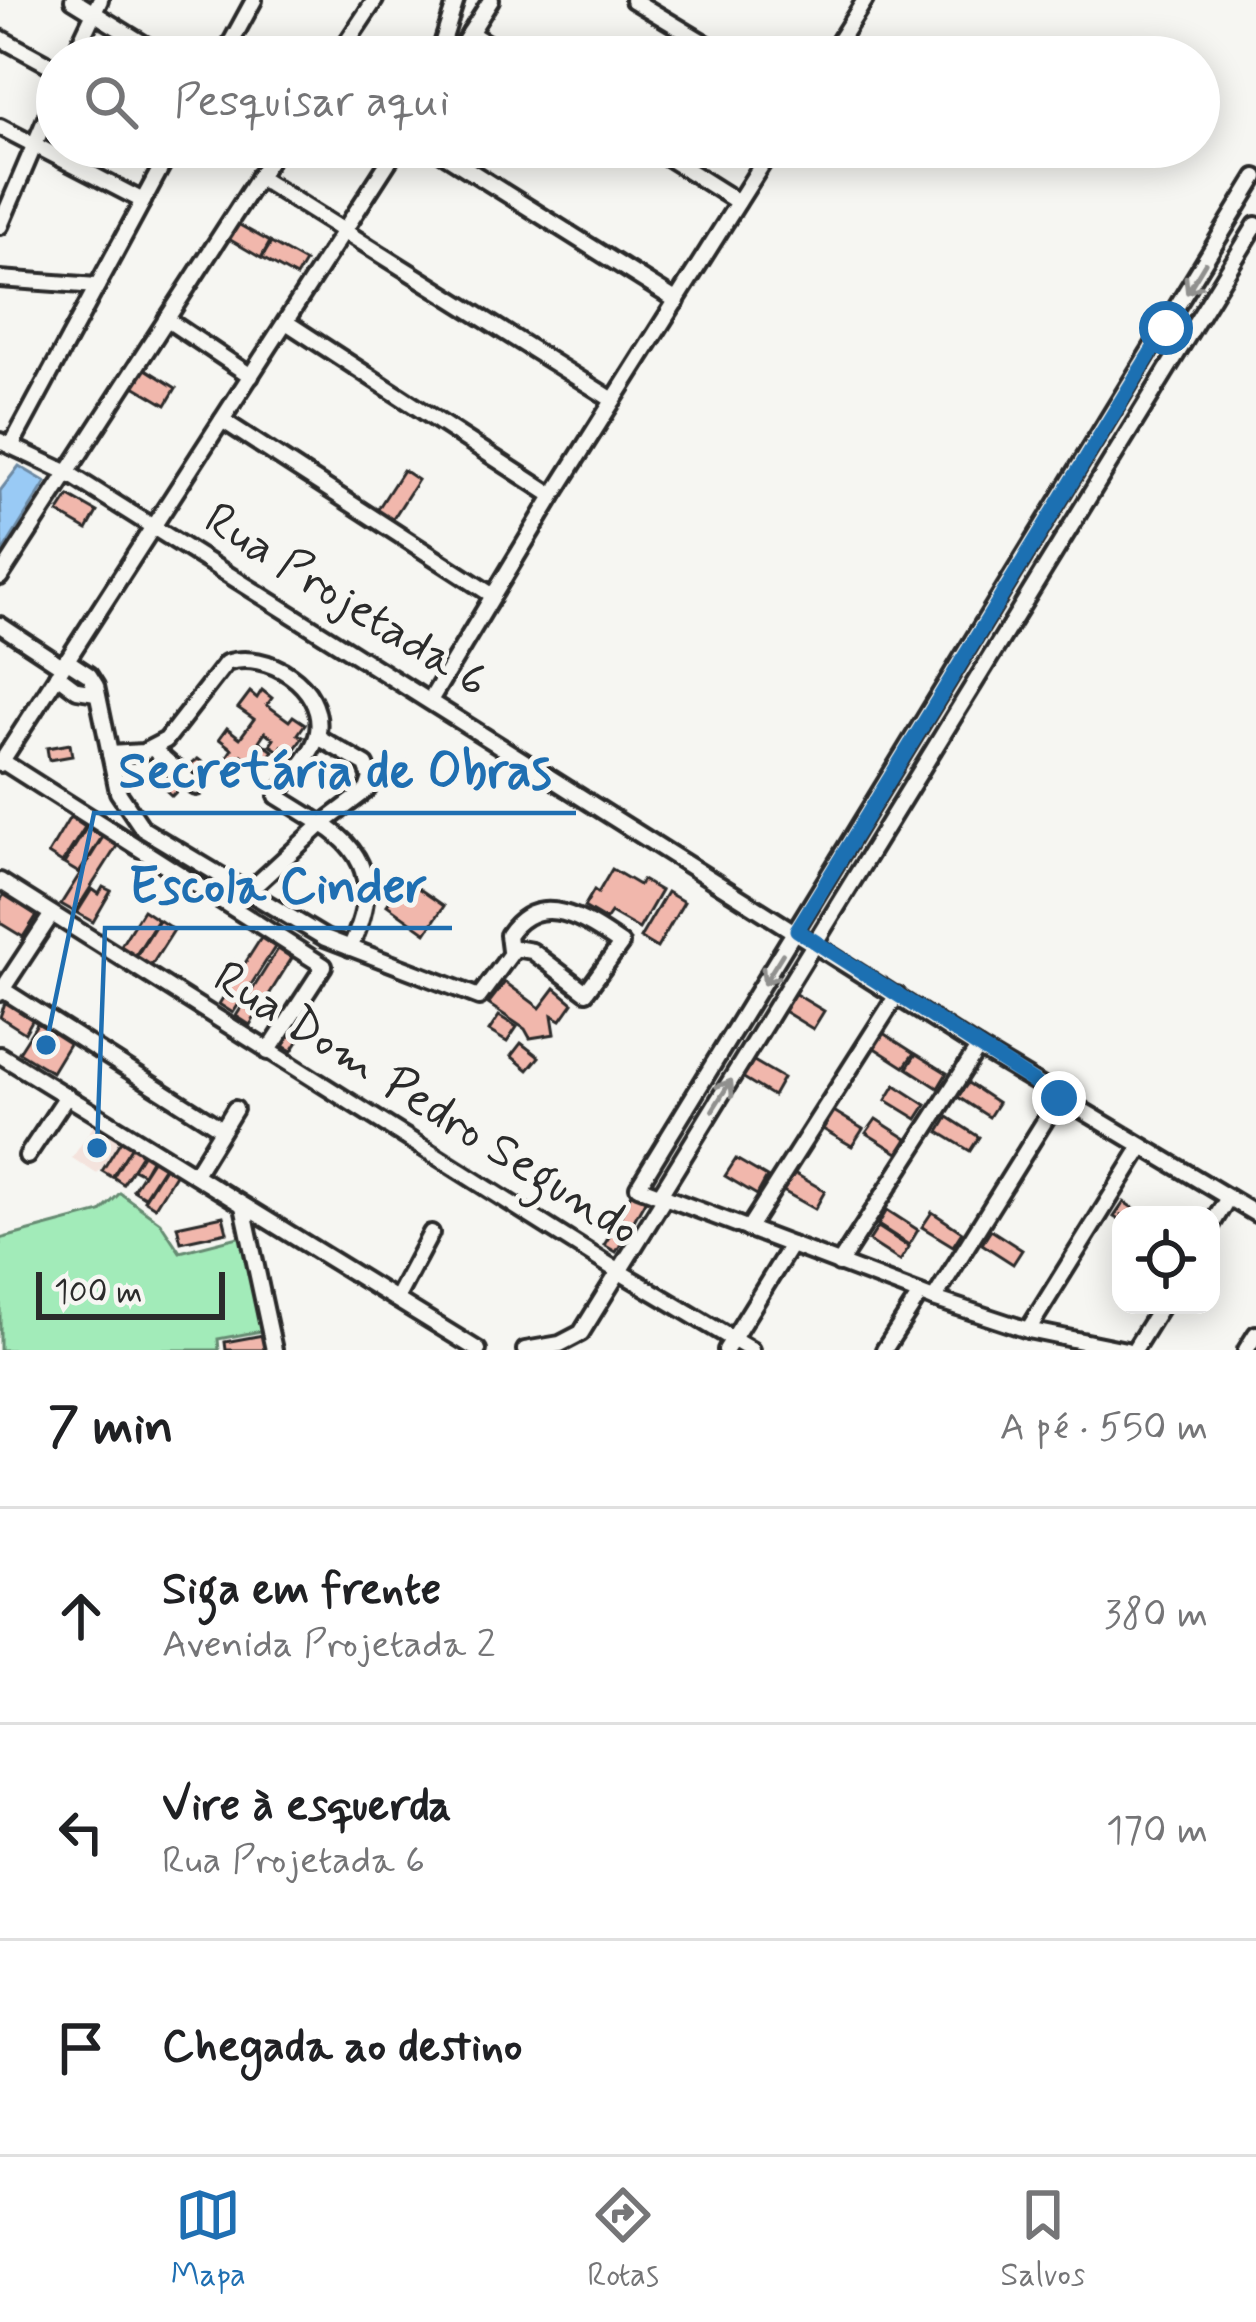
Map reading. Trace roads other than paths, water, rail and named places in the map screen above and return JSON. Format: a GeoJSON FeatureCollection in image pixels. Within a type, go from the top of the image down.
{"type":"FeatureCollection","features":[{"type":"Feature","properties":{"kind":"street"},"geometry":{"type":"LineString","coordinates":[[73,0],[97,6],[137,36]]}},
{"type":"Feature","properties":{"kind":"street"},"geometry":{"type":"LineString","coordinates":[[234,0],[252,4],[234,36]]}},
{"type":"Feature","properties":{"kind":"street"},"geometry":{"type":"LineString","coordinates":[[351,36],[375,0]]}},
{"type":"Feature","properties":{"kind":"street"},"geometry":{"type":"LineString","coordinates":[[445,36],[456,0]]}},
{"type":"Feature","properties":{"kind":"street"},"geometry":{"type":"LineString","coordinates":[[468,36],[491,0]]}},
{"type":"Feature","properties":{"kind":"street"},"geometry":{"type":"LineString","coordinates":[[633,0],[693,36]]}},
{"type":"Feature","properties":{"kind":"street"},"geometry":{"type":"LineString","coordinates":[[842,36],[865,0]]}},
{"type":"Feature","properties":{"kind":"street"},"geometry":{"type":"LineString","coordinates":[[83,36],[97,6]]}},
{"type":"Feature","properties":{"kind":"street"},"geometry":{"type":"LineString","coordinates":[[470,33],[475,36]]}},
{"type":"Feature","properties":{"kind":"street"},"geometry":{"type":"LineString","coordinates":[[0,38],[36,58]]}},
{"type":"Feature","properties":{"kind":"street"},"geometry":{"type":"LineString","coordinates":[[0,127],[34,145]]}},
{"type":"Feature","properties":{"kind":"street"},"geometry":{"type":"LineString","coordinates":[[1,223],[36,140]]}},
{"type":"Feature","properties":{"kind":"street"},"geometry":{"type":"LineString","coordinates":[[79,168],[143,201]]}},
{"type":"Feature","properties":{"kind":"street"},"geometry":{"type":"LineString","coordinates":[[6,443],[161,168]]}},
{"type":"Feature","properties":{"kind":"street"},"geometry":{"type":"LineString","coordinates":[[0,578],[4,561],[264,168]]}},
{"type":"Feature","properties":{"kind":"street"},"geometry":{"type":"LineString","coordinates":[[268,1052],[324,966],[1,763],[385,168]]}},
{"type":"Feature","properties":{"kind":"street"},"geometry":{"type":"LineString","coordinates":[[465,168],[677,301]]}},
{"type":"Feature","properties":{"kind":"street"},"geometry":{"type":"LineString","coordinates":[[684,168],[738,202]]}},
{"type":"Feature","properties":{"kind":"street"},"geometry":{"type":"LineString","coordinates":[[430,699],[760,168]]}},
{"type":"Feature","properties":{"kind":"street"},"geometry":{"type":"LineString","coordinates":[[258,177],[613,400]]}},
{"type":"Feature","properties":{"kind":"street"},"geometry":{"type":"LineString","coordinates":[[1156,1314],[1130,1350],[1028,1330],[927,1297],[638,1187],[1256,177]]}},
{"type":"Feature","properties":{"kind":"street"},"geometry":{"type":"LineString","coordinates":[[525,1350],[560,1344],[581,1334],[1256,225]]}},
{"type":"Feature","properties":{"kind":"street"},"geometry":{"type":"LineString","coordinates":[[0,279],[97,286]]}},
{"type":"Feature","properties":{"kind":"street"},"geometry":{"type":"LineString","coordinates":[[166,319],[251,376]]}},
{"type":"Feature","properties":{"kind":"street"},"geometry":{"type":"LineString","coordinates":[[286,322],[553,496]]}},
{"type":"Feature","properties":{"kind":"street"},"geometry":{"type":"LineString","coordinates":[[222,420],[492,596]]}},
{"type":"Feature","properties":{"kind":"street","name":"Rua Projetada 6"},"geometry":{"type":"LineString","coordinates":[[6,443],[66,472],[978,1048],[1256,1214]]}},
{"type":"Feature","properties":{"kind":"street"},"geometry":{"type":"LineString","coordinates":[[0,625],[61,667],[82,692],[96,694],[122,802],[143,829],[325,938],[479,997],[510,951],[523,947],[586,992],[621,944],[582,917],[545,910],[532,912],[514,927],[508,935],[510,951]]}},
{"type":"Feature","properties":{"kind":"street"},"geometry":{"type":"LineString","coordinates":[[110,754],[153,748],[186,718],[226,663],[238,659],[280,670],[300,682],[316,708],[318,737],[277,796],[350,846],[363,867],[368,884],[361,925],[350,948]]}},
{"type":"Feature","properties":{"kind":"street"},"geometry":{"type":"LineString","coordinates":[[248,892],[367,790],[371,778],[366,766],[318,737]]}},
{"type":"Feature","properties":{"kind":"street"},"geometry":{"type":"LineString","coordinates":[[153,748],[196,787]]}},
{"type":"Feature","properties":{"kind":"street","name":"Rua Dom Pedro Segundo"},"geometry":{"type":"LineString","coordinates":[[0,881],[729,1345],[751,1350]]}},
{"type":"Feature","properties":{"kind":"street"},"geometry":{"type":"LineString","coordinates":[[52,914],[1,990],[223,1130]]}},
{"type":"Feature","properties":{"kind":"street"},"geometry":{"type":"LineString","coordinates":[[748,1229],[896,995]]}},
{"type":"Feature","properties":{"kind":"street"},"geometry":{"type":"LineString","coordinates":[[839,1264],[978,1048]]}},
{"type":"Feature","properties":{"kind":"street"},"geometry":{"type":"LineString","coordinates":[[0,1055],[478,1350]]}},
{"type":"Feature","properties":{"kind":"street"},"geometry":{"type":"LineString","coordinates":[[27,1156],[67,1096]]}},
{"type":"Feature","properties":{"kind":"street"},"geometry":{"type":"LineString","coordinates":[[884,1350],[927,1297],[1059,1098]]}},
{"type":"Feature","properties":{"kind":"street"},"geometry":{"type":"LineString","coordinates":[[195,1174],[235,1108]]}},
{"type":"Feature","properties":{"kind":"street"},"geometry":{"type":"LineString","coordinates":[[1028,1330],[1141,1148]]}},
{"type":"Feature","properties":{"kind":"street"},"geometry":{"type":"LineString","coordinates":[[1220,1211],[1228,1198]]}},
{"type":"Feature","properties":{"kind":"street"},"geometry":{"type":"LineString","coordinates":[[243,1206],[274,1350]]}},
{"type":"Feature","properties":{"kind":"street"},"geometry":{"type":"LineString","coordinates":[[396,1299],[431,1234]]}},
{"type":"Feature","properties":{"kind":"street"},"geometry":{"type":"LineString","coordinates":[[729,1345],[791,1245]]}},
{"type":"Feature","properties":{"kind":"street"},"geometry":{"type":"LineString","coordinates":[[1246,1350],[1256,1334]]}},
{"type":"Feature","properties":{"kind":"street"},"geometry":{"type":"LineString","coordinates":[[1046,1350],[1054,1335]]}},
{"type":"Feature","properties":{"kind":"water"},"geometry":{"type":"Polygon","coordinates":[[[19,466],[46,482],[2,553],[0,491],[19,466]]]}},
{"type":"Feature","properties":{"kind":"place","name":"Secretária de Obras"},"geometry":{"type":"Point","coordinates":[46,1045]}},
{"type":"Feature","properties":{"kind":"place","name":"Escola Cinder"},"geometry":{"type":"Point","coordinates":[97,1148]}}]}
